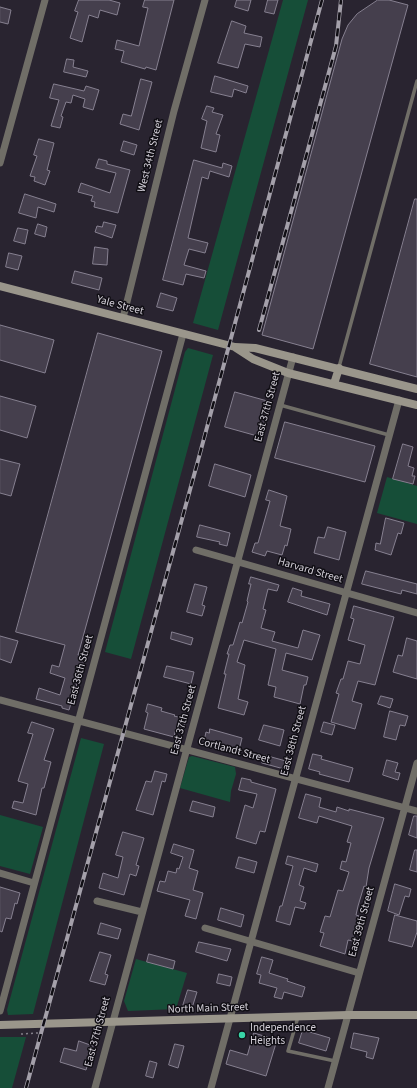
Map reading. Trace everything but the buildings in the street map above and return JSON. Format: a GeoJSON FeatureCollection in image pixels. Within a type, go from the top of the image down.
{"type":"FeatureCollection","features":[{"type":"Feature","properties":{"kind":"main road","name":"Yale Street"},"geometry":{"type":"LineString","coordinates":[[0,286],[235,347],[255,348],[339,368],[417,390]]}},
{"type":"Feature","properties":{"kind":"main road","name":"Yale Street"},"geometry":{"type":"LineString","coordinates":[[235,347],[253,359],[288,373],[417,405]]}},
{"type":"Feature","properties":{"kind":"main road"},"geometry":{"type":"LineString","coordinates":[[334,384],[339,368]]}},
{"type":"Feature","properties":{"kind":"main road","name":"North Main Street"},"geometry":{"type":"LineString","coordinates":[[0,1026],[348,1015],[417,1015]]}},
{"type":"Feature","properties":{"kind":"street"},"geometry":{"type":"LineString","coordinates":[[0,163],[45,0]]}},
{"type":"Feature","properties":{"kind":"street","name":"West 34th Street"},"geometry":{"type":"LineString","coordinates":[[123,318],[174,111],[205,0]]}},
{"type":"Feature","properties":{"kind":"street","name":"East 36th Street"},"geometry":{"type":"LineString","coordinates":[[0,1011],[183,334]]}},
{"type":"Feature","properties":{"kind":"street","name":"East 37th Street"},"geometry":{"type":"LineString","coordinates":[[95,1088],[142,912],[188,750],[293,357]]}},
{"type":"Feature","properties":{"kind":"street","name":"East 38th Street"},"geometry":{"type":"LineString","coordinates":[[211,1088],[399,400]]}},
{"type":"Feature","properties":{"kind":"street","name":"Harvard Street"},"geometry":{"type":"LineString","coordinates":[[196,550],[417,613]]}},
{"type":"Feature","properties":{"kind":"street","name":"Cortlandt Street"},"geometry":{"type":"LineString","coordinates":[[0,700],[417,811]]}},
{"type":"Feature","properties":{"kind":"street","name":"East 39th Street"},"geometry":{"type":"LineString","coordinates":[[328,1088],[417,763]]}},
{"type":"Feature","properties":{"kind":"street"},"geometry":{"type":"LineString","coordinates":[[0,873],[34,883]]}},
{"type":"Feature","properties":{"kind":"street"},"geometry":{"type":"LineString","coordinates":[[98,901],[142,912]]}},
{"type":"Feature","properties":{"kind":"street"},"geometry":{"type":"LineString","coordinates":[[206,928],[359,973]]}},
{"type":"Feature","properties":{"kind":"lane"},"geometry":{"type":"LineString","coordinates":[[339,368],[417,81]]}},
{"type":"Feature","properties":{"kind":"lane"},"geometry":{"type":"LineString","coordinates":[[280,404],[389,436]]}},
{"type":"Feature","properties":{"kind":"lane"},"geometry":{"type":"LineString","coordinates":[[298,1017],[288,1051],[335,1061]]}},
{"type":"Feature","properties":{"kind":"path"},"geometry":{"type":"LineString","coordinates":[[21,1034],[38,1033]]}},
{"type":"Feature","properties":{"kind":"green space"},"geometry":{"type":"Polygon","coordinates":[[[283,0],[308,0],[218,330],[193,323],[283,0]]]}},
{"type":"Feature","properties":{"kind":"green space"},"geometry":{"type":"Polygon","coordinates":[[[188,348],[213,355],[131,659],[105,652],[185,352],[188,348]]]}},
{"type":"Feature","properties":{"kind":"green space"},"geometry":{"type":"Polygon","coordinates":[[[387,477],[417,486],[417,524],[377,513],[387,477]]]}},
{"type":"Feature","properties":{"kind":"green space"},"geometry":{"type":"Polygon","coordinates":[[[81,738],[104,744],[33,1014],[8,1015],[7,1010],[81,738]]]}},
{"type":"Feature","properties":{"kind":"green space"},"geometry":{"type":"Polygon","coordinates":[[[192,756],[235,767],[236,774],[231,791],[230,802],[180,788],[189,757],[192,756]]]}},
{"type":"Feature","properties":{"kind":"green space"},"geometry":{"type":"Polygon","coordinates":[[[0,815],[43,827],[30,874],[0,866],[0,815]]]}},
{"type":"Feature","properties":{"kind":"green space"},"geometry":{"type":"Polygon","coordinates":[[[136,959],[187,973],[176,1009],[128,1011],[124,1001],[136,959]]]}},
{"type":"Feature","properties":{"kind":"green space"},"geometry":{"type":"Polygon","coordinates":[[[0,1037],[26,1037],[12,1088],[0,1088],[0,1037]]]}},
{"type":"Feature","properties":{"kind":"railway"},"geometry":{"type":"LineString","coordinates":[[26,1088],[199,457],[322,0]]}},
{"type":"Feature","properties":{"kind":"railway"},"geometry":{"type":"LineString","coordinates":[[259,330],[336,46],[341,0]]}},
{"type":"Feature","properties":{"kind":"place","name":"Independence Heights"},"geometry":{"type":"Point","coordinates":[242,1035]}}]}
